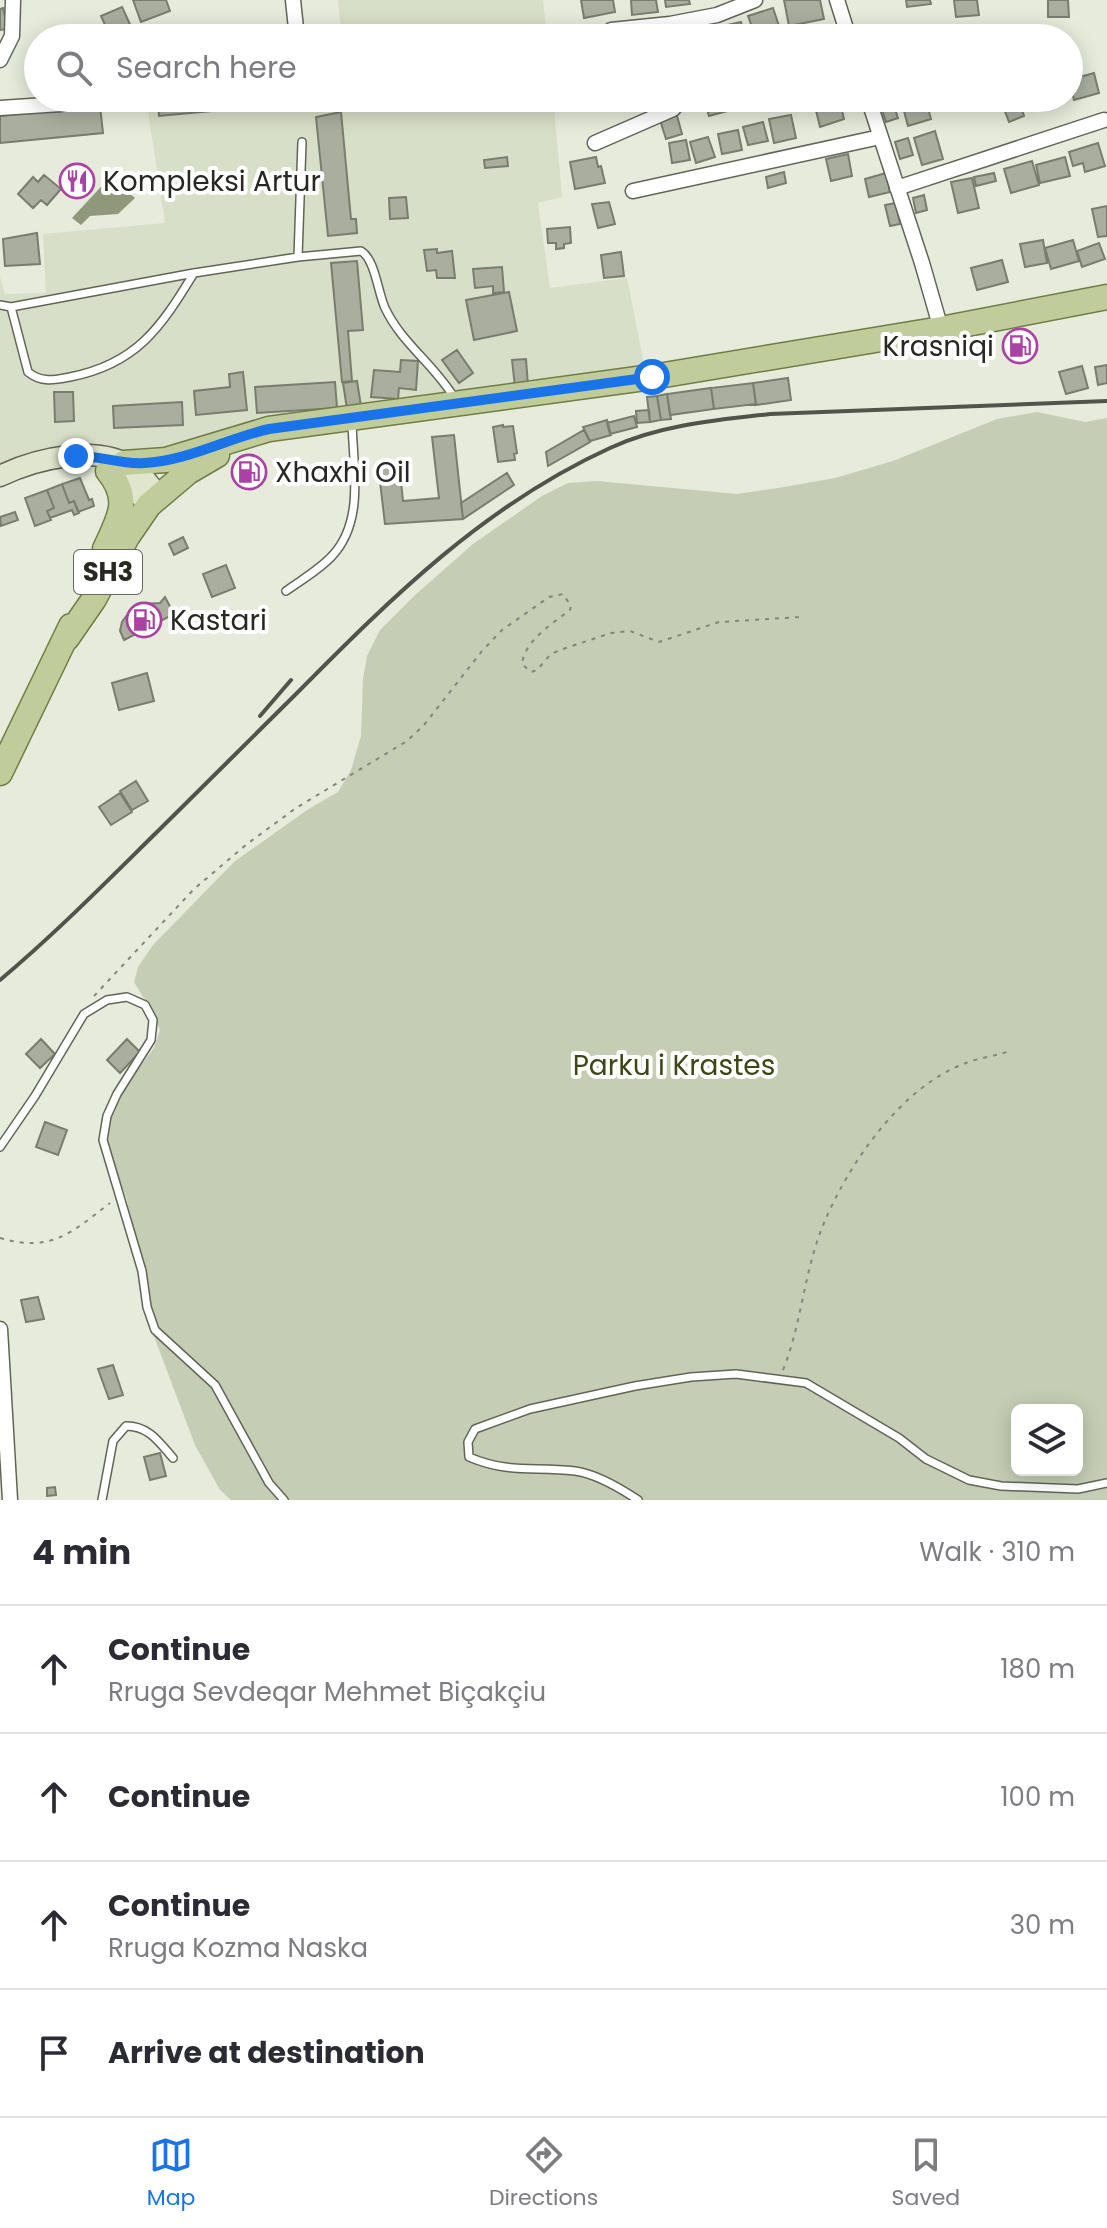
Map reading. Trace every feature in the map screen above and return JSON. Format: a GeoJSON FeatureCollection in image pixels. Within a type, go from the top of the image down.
{"type":"FeatureCollection","features":[{"type":"Feature","properties":{"kind":"main road","name":"SH3"},"geometry":{"type":"LineString","coordinates":[[67,638],[74,615],[116,523],[205,448],[247,434],[652,377],[941,329],[1107,297]]}},
{"type":"Feature","properties":{"kind":"main road","name":"SH3"},"geometry":{"type":"LineString","coordinates":[[0,773],[67,638],[94,599],[148,494],[227,449],[305,424]]}},
{"type":"Feature","properties":{"kind":"main road"},"geometry":{"type":"LineString","coordinates":[[116,467],[166,460],[205,448]]}},
{"type":"Feature","properties":{"kind":"main road"},"geometry":{"type":"LineString","coordinates":[[0,476],[31,462],[97,457],[116,467],[134,468],[148,494]]}},
{"type":"Feature","properties":{"kind":"main road"},"geometry":{"type":"LineString","coordinates":[[116,467],[122,511],[116,523]]}},
{"type":"Feature","properties":{"kind":"street"},"geometry":{"type":"LineString","coordinates":[[0,60],[12,36],[13,0]]}},
{"type":"Feature","properties":{"kind":"street"},"geometry":{"type":"LineString","coordinates":[[293,0],[296,24]]}},
{"type":"Feature","properties":{"kind":"street"},"geometry":{"type":"LineString","coordinates":[[691,24],[755,0]]}},
{"type":"Feature","properties":{"kind":"street"},"geometry":{"type":"LineString","coordinates":[[837,0],[845,24]]}},
{"type":"Feature","properties":{"kind":"street"},"geometry":{"type":"LineString","coordinates":[[0,108],[24,106]]}},
{"type":"Feature","properties":{"kind":"street"},"geometry":{"type":"LineString","coordinates":[[595,143],[667,112]]}},
{"type":"Feature","properties":{"kind":"street"},"geometry":{"type":"LineString","coordinates":[[872,112],[941,329]]}},
{"type":"Feature","properties":{"kind":"street"},"geometry":{"type":"LineString","coordinates":[[897,188],[1104,120]]}},
{"type":"Feature","properties":{"kind":"street"},"geometry":{"type":"LineString","coordinates":[[633,191],[880,137]]}},
{"type":"Feature","properties":{"kind":"street"},"geometry":{"type":"LineString","coordinates":[[0,1329],[10,1500]]}},
{"type":"Feature","properties":{"kind":"lane"},"geometry":{"type":"LineString","coordinates":[[298,257],[302,142]]}},
{"type":"Feature","properties":{"kind":"lane"},"geometry":{"type":"LineString","coordinates":[[0,305],[11,307],[194,273],[355,251],[368,255],[391,321],[437,373],[458,404]]}},
{"type":"Feature","properties":{"kind":"lane"},"geometry":{"type":"LineString","coordinates":[[11,307],[28,372],[46,381],[68,377],[94,372],[130,355],[165,319],[194,273]]}},
{"type":"Feature","properties":{"kind":"lane"},"geometry":{"type":"LineString","coordinates":[[286,591],[329,559],[348,533],[354,515],[352,418]]}},
{"type":"Feature","properties":{"kind":"lane"},"geometry":{"type":"LineString","coordinates":[[0,1147],[84,1014],[107,1000],[127,997],[145,1005],[153,1020],[151,1040],[117,1094],[107,1116],[103,1140],[121,1196],[155,1330],[215,1385],[269,1483],[284,1500]]}},
{"type":"Feature","properties":{"kind":"lane"},"geometry":{"type":"LineString","coordinates":[[638,1500],[599,1478],[577,1471],[523,1470],[485,1464],[469,1457],[468,1442],[475,1429],[530,1409],[586,1395],[691,1377],[736,1374],[806,1383],[899,1438],[926,1459],[969,1480],[1001,1486],[1078,1489],[1107,1483]]}},
{"type":"Feature","properties":{"kind":"lane"},"geometry":{"type":"LineString","coordinates":[[102,1500],[113,1441],[126,1426],[137,1426],[152,1433],[173,1458]]}},
{"type":"Feature","properties":{"kind":"path"},"geometry":{"type":"LineString","coordinates":[[92,998],[194,889],[296,808],[407,741],[424,725],[474,660],[502,630],[549,597],[563,594],[571,606],[536,638],[525,653],[522,664],[531,672],[537,670],[551,654],[611,633],[630,631],[659,642],[719,622],[801,617]]}},
{"type":"Feature","properties":{"kind":"path"},"geometry":{"type":"LineString","coordinates":[[780,1378],[794,1344],[823,1224],[860,1157],[895,1112],[929,1082],[965,1063],[1007,1052]]}},
{"type":"Feature","properties":{"kind":"path"},"geometry":{"type":"LineString","coordinates":[[0,1238],[31,1245],[56,1239],[77,1228],[121,1196]]}},
{"type":"Feature","properties":{"kind":"shaded area"},"geometry":{"type":"Polygon","coordinates":[[[338,0],[543,0],[546,24],[341,24],[338,0]]]}},
{"type":"Feature","properties":{"kind":"shaded area"},"geometry":{"type":"Polygon","coordinates":[[[148,112],[554,112],[562,197],[538,203],[550,288],[627,278],[645,369],[143,452],[76,446],[49,448],[29,453],[0,467],[0,277],[5,294],[46,293],[43,234],[165,223],[148,112]]]}},
{"type":"Feature","properties":{"kind":"shaded area"},"geometry":{"type":"Polygon","coordinates":[[[110,177],[135,198],[118,214],[90,216],[81,225],[72,218],[110,177]]]}},
{"type":"Feature","properties":{"kind":"green space","name":"Parku i Krastes"},"geometry":{"type":"Polygon","coordinates":[[[1037,412],[1085,422],[1107,418],[1107,1500],[231,1500],[220,1490],[195,1445],[152,1331],[143,1269],[126,1197],[106,1139],[118,1096],[154,1048],[160,1030],[134,982],[138,967],[153,945],[234,862],[338,792],[351,770],[361,736],[367,656],[380,630],[473,544],[542,496],[568,483],[597,481],[737,494],[835,478],[893,461],[997,419],[1037,412]]]}},
{"type":"Feature","properties":{"kind":"building"},"geometry":{"type":"Polygon","coordinates":[[[133,0],[166,0],[170,11],[141,22],[133,0]]]}},
{"type":"Feature","properties":{"kind":"building"},"geometry":{"type":"Polygon","coordinates":[[[581,0],[613,0],[615,12],[584,18],[581,0]]]}},
{"type":"Feature","properties":{"kind":"building"},"geometry":{"type":"Polygon","coordinates":[[[631,0],[656,0],[658,12],[632,15],[631,0]]]}},
{"type":"Feature","properties":{"kind":"building"},"geometry":{"type":"Polygon","coordinates":[[[665,0],[689,0],[690,4],[666,7],[665,0]]]}},
{"type":"Feature","properties":{"kind":"building"},"geometry":{"type":"Polygon","coordinates":[[[784,0],[820,0],[824,19],[789,24],[784,0]]]}},
{"type":"Feature","properties":{"kind":"building"},"geometry":{"type":"Polygon","coordinates":[[[906,0],[930,0],[931,4],[907,7],[906,0]]]}},
{"type":"Feature","properties":{"kind":"building"},"geometry":{"type":"Polygon","coordinates":[[[954,0],[977,0],[979,15],[956,17],[954,0]]]}},
{"type":"Feature","properties":{"kind":"building"},"geometry":{"type":"Polygon","coordinates":[[[1048,0],[1068,0],[1069,17],[1048,17],[1048,0]]]}},
{"type":"Feature","properties":{"kind":"building"},"geometry":{"type":"Polygon","coordinates":[[[122,7],[130,24],[105,24],[101,16],[122,7]]]}},
{"type":"Feature","properties":{"kind":"building"},"geometry":{"type":"Polygon","coordinates":[[[3,8],[8,29],[0,30],[0,9],[3,8]]]}},
{"type":"Feature","properties":{"kind":"building"},"geometry":{"type":"Polygon","coordinates":[[[773,8],[778,24],[751,24],[748,16],[773,8]]]}},
{"type":"Feature","properties":{"kind":"building"},"geometry":{"type":"Polygon","coordinates":[[[1094,73],[1099,93],[1083,97],[1083,76],[1094,73]]]}},
{"type":"Feature","properties":{"kind":"building"},"geometry":{"type":"Polygon","coordinates":[[[40,112],[101,112],[103,133],[0,143],[0,116],[40,112]]]}},
{"type":"Feature","properties":{"kind":"building"},"geometry":{"type":"Polygon","coordinates":[[[159,112],[202,112],[159,116],[159,112]]]}},
{"type":"Feature","properties":{"kind":"building"},"geometry":{"type":"Polygon","coordinates":[[[341,112],[351,219],[356,219],[357,233],[328,236],[316,117],[341,112]]]}},
{"type":"Feature","properties":{"kind":"building"},"geometry":{"type":"Polygon","coordinates":[[[676,112],[682,134],[666,139],[659,117],[676,112]]]}},
{"type":"Feature","properties":{"kind":"building"},"geometry":{"type":"Polygon","coordinates":[[[816,112],[842,112],[844,119],[820,127],[816,112]]]}},
{"type":"Feature","properties":{"kind":"building"},"geometry":{"type":"Polygon","coordinates":[[[883,112],[896,112],[898,118],[886,122],[883,112]]]}},
{"type":"Feature","properties":{"kind":"building"},"geometry":{"type":"Polygon","coordinates":[[[904,112],[929,112],[931,119],[908,126],[904,112]]]}},
{"type":"Feature","properties":{"kind":"building"},"geometry":{"type":"Polygon","coordinates":[[[1005,112],[1023,112],[1024,116],[1009,122],[1005,112]]]}},
{"type":"Feature","properties":{"kind":"building"},"geometry":{"type":"Polygon","coordinates":[[[791,115],[796,138],[774,143],[769,119],[791,115]]]}},
{"type":"Feature","properties":{"kind":"building"},"geometry":{"type":"Polygon","coordinates":[[[763,122],[768,141],[748,145],[743,127],[763,122]]]}},
{"type":"Feature","properties":{"kind":"building"},"geometry":{"type":"Polygon","coordinates":[[[738,130],[742,150],[722,154],[718,134],[738,130]]]}},
{"type":"Feature","properties":{"kind":"building"},"geometry":{"type":"Polygon","coordinates":[[[935,131],[943,159],[922,165],[914,138],[935,131]]]}},
{"type":"Feature","properties":{"kind":"building"},"geometry":{"type":"Polygon","coordinates":[[[708,137],[715,157],[696,163],[690,142],[708,137]]]}},
{"type":"Feature","properties":{"kind":"building"},"geometry":{"type":"Polygon","coordinates":[[[908,138],[913,155],[900,159],[895,142],[908,138]]]}},
{"type":"Feature","properties":{"kind":"building"},"geometry":{"type":"Polygon","coordinates":[[[686,140],[690,160],[672,163],[669,143],[686,140]]]}},
{"type":"Feature","properties":{"kind":"building"},"geometry":{"type":"Polygon","coordinates":[[[1098,143],[1105,166],[1085,172],[1083,163],[1073,166],[1069,152],[1098,143]]]}},
{"type":"Feature","properties":{"kind":"building"},"geometry":{"type":"Polygon","coordinates":[[[848,154],[852,176],[831,181],[826,159],[848,154]]]}},
{"type":"Feature","properties":{"kind":"building"},"geometry":{"type":"Polygon","coordinates":[[[507,157],[508,166],[485,168],[484,160],[507,157]]]}},
{"type":"Feature","properties":{"kind":"building"},"geometry":{"type":"Polygon","coordinates":[[[596,157],[605,183],[575,189],[570,162],[596,157]]]}},
{"type":"Feature","properties":{"kind":"building"},"geometry":{"type":"Polygon","coordinates":[[[1065,157],[1070,176],[1040,183],[1036,165],[1065,157]]]}},
{"type":"Feature","properties":{"kind":"building"},"geometry":{"type":"Polygon","coordinates":[[[1032,161],[1039,185],[1011,193],[1004,169],[1032,161]]]}},
{"type":"Feature","properties":{"kind":"building"},"geometry":{"type":"Polygon","coordinates":[[[784,172],[786,183],[768,188],[766,177],[784,172]]]}},
{"type":"Feature","properties":{"kind":"building"},"geometry":{"type":"Polygon","coordinates":[[[886,173],[890,192],[869,197],[865,179],[886,173]]]}},
{"type":"Feature","properties":{"kind":"building"},"geometry":{"type":"Polygon","coordinates":[[[994,173],[996,181],[976,186],[974,177],[994,173]]]}},
{"type":"Feature","properties":{"kind":"building"},"geometry":{"type":"Polygon","coordinates":[[[44,175],[61,189],[47,205],[41,200],[33,208],[18,194],[33,177],[38,182],[44,175]]]}},
{"type":"Feature","properties":{"kind":"building"},"geometry":{"type":"Polygon","coordinates":[[[972,178],[979,208],[958,213],[951,182],[972,178]]]}},
{"type":"Feature","properties":{"kind":"building"},"geometry":{"type":"Polygon","coordinates":[[[924,195],[927,210],[916,213],[913,198],[924,195]]]}},
{"type":"Feature","properties":{"kind":"building"},"geometry":{"type":"Polygon","coordinates":[[[406,197],[408,218],[390,219],[389,198],[406,197]]]}},
{"type":"Feature","properties":{"kind":"building"},"geometry":{"type":"Polygon","coordinates":[[[609,202],[615,224],[598,228],[592,204],[609,202]]]}},
{"type":"Feature","properties":{"kind":"building"},"geometry":{"type":"Polygon","coordinates":[[[896,203],[900,224],[890,226],[885,205],[896,203]]]}},
{"type":"Feature","properties":{"kind":"building"},"geometry":{"type":"Polygon","coordinates":[[[1107,206],[1107,236],[1098,237],[1092,209],[1107,206]]]}},
{"type":"Feature","properties":{"kind":"building"},"geometry":{"type":"Polygon","coordinates":[[[570,227],[571,243],[556,249],[556,243],[548,243],[547,229],[570,227]]]}},
{"type":"Feature","properties":{"kind":"building"},"geometry":{"type":"Polygon","coordinates":[[[37,233],[40,264],[5,266],[3,239],[37,233]]]}},
{"type":"Feature","properties":{"kind":"building"},"geometry":{"type":"Polygon","coordinates":[[[1043,240],[1047,263],[1025,267],[1020,244],[1043,240]]]}},
{"type":"Feature","properties":{"kind":"building"},"geometry":{"type":"Polygon","coordinates":[[[1073,240],[1079,261],[1051,269],[1045,248],[1073,240]]]}},
{"type":"Feature","properties":{"kind":"building"},"geometry":{"type":"Polygon","coordinates":[[[1099,243],[1105,259],[1082,267],[1077,251],[1099,243]]]}},
{"type":"Feature","properties":{"kind":"building"},"geometry":{"type":"Polygon","coordinates":[[[437,249],[437,253],[452,251],[455,278],[437,278],[436,270],[427,271],[424,250],[437,249]]]}},
{"type":"Feature","properties":{"kind":"building"},"geometry":{"type":"Polygon","coordinates":[[[621,252],[624,276],[604,278],[601,255],[621,252]]]}},
{"type":"Feature","properties":{"kind":"building"},"geometry":{"type":"Polygon","coordinates":[[[1002,260],[1008,282],[977,290],[971,268],[1002,260]]]}},
{"type":"Feature","properties":{"kind":"building"},"geometry":{"type":"Polygon","coordinates":[[[357,261],[363,330],[348,331],[352,381],[342,382],[331,263],[357,261]]]}},
{"type":"Feature","properties":{"kind":"building"},"geometry":{"type":"Polygon","coordinates":[[[502,267],[504,292],[493,293],[493,286],[475,288],[473,269],[502,267]]]}},
{"type":"Feature","properties":{"kind":"building"},"geometry":{"type":"Polygon","coordinates":[[[509,292],[517,331],[474,340],[466,300],[509,292]]]}},
{"type":"Feature","properties":{"kind":"building","name":"Krasniqi"},"geometry":{"type":"Polygon","coordinates":[[[1026,336],[1030,353],[1013,356],[1010,340],[1026,336]]]}},
{"type":"Feature","properties":{"kind":"building"},"geometry":{"type":"Polygon","coordinates":[[[457,350],[473,373],[459,383],[442,360],[457,350]]]}},
{"type":"Feature","properties":{"kind":"building"},"geometry":{"type":"Polygon","coordinates":[[[526,359],[528,385],[515,387],[512,360],[526,359]]]}},
{"type":"Feature","properties":{"kind":"building"},"geometry":{"type":"Polygon","coordinates":[[[401,360],[418,361],[416,390],[399,388],[398,399],[371,397],[374,370],[400,372],[401,360]]]}},
{"type":"Feature","properties":{"kind":"building"},"geometry":{"type":"Polygon","coordinates":[[[1107,365],[1107,383],[1098,385],[1095,367],[1107,365]]]}},
{"type":"Feature","properties":{"kind":"building"},"geometry":{"type":"Polygon","coordinates":[[[1082,366],[1088,388],[1066,394],[1059,372],[1082,366]]]}},
{"type":"Feature","properties":{"kind":"building"},"geometry":{"type":"Polygon","coordinates":[[[243,372],[247,410],[196,415],[194,391],[230,387],[229,374],[243,372]]]}},
{"type":"Feature","properties":{"kind":"building"},"geometry":{"type":"Polygon","coordinates":[[[788,378],[791,400],[756,405],[753,383],[788,378]]]}},
{"type":"Feature","properties":{"kind":"building"},"geometry":{"type":"Polygon","coordinates":[[[357,381],[361,406],[347,409],[343,383],[357,381]]]}},
{"type":"Feature","properties":{"kind":"building"},"geometry":{"type":"Polygon","coordinates":[[[335,382],[337,408],[257,413],[255,387],[335,382]]]}},
{"type":"Feature","properties":{"kind":"building"},"geometry":{"type":"Polygon","coordinates":[[[753,383],[756,404],[714,409],[711,388],[753,383]]]}},
{"type":"Feature","properties":{"kind":"building"},"geometry":{"type":"Polygon","coordinates":[[[711,388],[714,409],[670,415],[667,394],[711,388]]]}},
{"type":"Feature","properties":{"kind":"building"},"geometry":{"type":"Polygon","coordinates":[[[54,392],[73,392],[74,421],[55,422],[54,392]]]}},
{"type":"Feature","properties":{"kind":"building"},"geometry":{"type":"Polygon","coordinates":[[[667,394],[671,419],[661,420],[657,396],[667,394]]]}},
{"type":"Feature","properties":{"kind":"building"},"geometry":{"type":"Polygon","coordinates":[[[657,396],[661,420],[650,422],[647,397],[657,396]]]}},
{"type":"Feature","properties":{"kind":"building"},"geometry":{"type":"Polygon","coordinates":[[[182,402],[183,425],[114,428],[113,406],[182,402]]]}},
{"type":"Feature","properties":{"kind":"building"},"geometry":{"type":"Polygon","coordinates":[[[649,410],[650,422],[637,423],[636,411],[649,410]]]}},
{"type":"Feature","properties":{"kind":"building"},"geometry":{"type":"Polygon","coordinates":[[[634,416],[637,427],[610,434],[607,423],[634,416]]]}},
{"type":"Feature","properties":{"kind":"building"},"geometry":{"type":"Polygon","coordinates":[[[607,420],[611,435],[590,441],[583,427],[607,420]]]}},
{"type":"Feature","properties":{"kind":"building"},"geometry":{"type":"Polygon","coordinates":[[[513,426],[517,453],[514,454],[515,460],[498,462],[493,427],[513,426]]]}},
{"type":"Feature","properties":{"kind":"building"},"geometry":{"type":"Polygon","coordinates":[[[584,430],[590,442],[548,466],[546,452],[584,430]]]}},
{"type":"Feature","properties":{"kind":"building"},"geometry":{"type":"Polygon","coordinates":[[[454,435],[463,519],[385,524],[378,465],[399,462],[403,501],[439,498],[432,437],[454,435]]]}},
{"type":"Feature","properties":{"kind":"building","name":"Xhaxhi Oil"},"geometry":{"type":"Polygon","coordinates":[[[254,458],[263,478],[244,487],[235,466],[254,458]]]}},
{"type":"Feature","properties":{"kind":"building"},"geometry":{"type":"Polygon","coordinates":[[[507,473],[514,485],[463,519],[461,503],[507,473]]]}},
{"type":"Feature","properties":{"kind":"building"},"geometry":{"type":"Polygon","coordinates":[[[80,478],[94,506],[78,512],[74,501],[69,503],[62,484],[80,478]]]}},
{"type":"Feature","properties":{"kind":"building"},"geometry":{"type":"Polygon","coordinates":[[[62,484],[69,503],[74,501],[79,513],[74,515],[72,510],[50,518],[47,511],[54,508],[47,490],[62,484]]]}},
{"type":"Feature","properties":{"kind":"building"},"geometry":{"type":"Polygon","coordinates":[[[47,490],[54,508],[47,511],[51,520],[35,526],[25,498],[47,490]]]}},
{"type":"Feature","properties":{"kind":"building"},"geometry":{"type":"Polygon","coordinates":[[[15,512],[18,520],[1,526],[0,517],[15,512]]]}},
{"type":"Feature","properties":{"kind":"building"},"geometry":{"type":"Polygon","coordinates":[[[183,537],[188,548],[174,555],[169,544],[183,537]]]}},
{"type":"Feature","properties":{"kind":"building"},"geometry":{"type":"Polygon","coordinates":[[[226,565],[235,588],[212,597],[203,574],[226,565]]]}},
{"type":"Feature","properties":{"kind":"building","name":"Kastari"},"geometry":{"type":"Polygon","coordinates":[[[165,597],[174,614],[124,640],[120,631],[130,611],[143,604],[160,603],[165,597]]]}},
{"type":"Feature","properties":{"kind":"building"},"geometry":{"type":"Polygon","coordinates":[[[147,673],[154,701],[119,710],[112,683],[147,673]]]}},
{"type":"Feature","properties":{"kind":"building"},"geometry":{"type":"Polygon","coordinates":[[[136,781],[148,801],[132,810],[120,791],[136,781]]]}},
{"type":"Feature","properties":{"kind":"building"},"geometry":{"type":"Polygon","coordinates":[[[120,793],[132,812],[111,825],[99,807],[120,793]]]}},
{"type":"Feature","properties":{"kind":"building"},"geometry":{"type":"Polygon","coordinates":[[[41,1039],[55,1054],[40,1068],[26,1054],[41,1039]]]}},
{"type":"Feature","properties":{"kind":"building"},"geometry":{"type":"Polygon","coordinates":[[[127,1039],[140,1052],[120,1073],[107,1060],[127,1039]]]}},
{"type":"Feature","properties":{"kind":"building"},"geometry":{"type":"Polygon","coordinates":[[[45,1122],[67,1130],[58,1155],[36,1147],[45,1122]]]}},
{"type":"Feature","properties":{"kind":"building"},"geometry":{"type":"Polygon","coordinates":[[[38,1297],[44,1319],[26,1322],[21,1300],[38,1297]]]}},
{"type":"Feature","properties":{"kind":"building"},"geometry":{"type":"Polygon","coordinates":[[[113,1365],[123,1395],[109,1399],[98,1369],[113,1365]]]}},
{"type":"Feature","properties":{"kind":"building"},"geometry":{"type":"Polygon","coordinates":[[[160,1453],[166,1476],[150,1480],[144,1457],[160,1453]]]}},
{"type":"Feature","properties":{"kind":"building"},"geometry":{"type":"Polygon","coordinates":[[[55,1487],[56,1495],[47,1496],[47,1488],[55,1487]]]}},
{"type":"Feature","properties":{"kind":"railway"},"geometry":{"type":"LineString","coordinates":[[0,980],[81,906],[405,588],[481,525],[565,471],[610,448],[648,434],[730,419],[770,414],[1107,401]]}},
{"type":"Feature","properties":{"kind":"railway"},"geometry":{"type":"LineString","coordinates":[[260,716],[291,680]]}},
{"type":"Feature","properties":{"kind":"place","name":"Kompleksi Artur"},"geometry":{"type":"Point","coordinates":[77,181]}},
{"type":"Feature","properties":{"kind":"place","name":"Krasniqi"},"geometry":{"type":"Point","coordinates":[1020,346]}},
{"type":"Feature","properties":{"kind":"place","name":"Xhaxhi Oil"},"geometry":{"type":"Point","coordinates":[249,472]}},
{"type":"Feature","properties":{"kind":"place","name":"Kastari"},"geometry":{"type":"Point","coordinates":[144,620]}},
{"type":"Feature","properties":{"kind":"route"},"geometry":{"type":"LineString","coordinates":[[76,456],[142,464],[180,457],[269,429],[652,377]]}}]}
